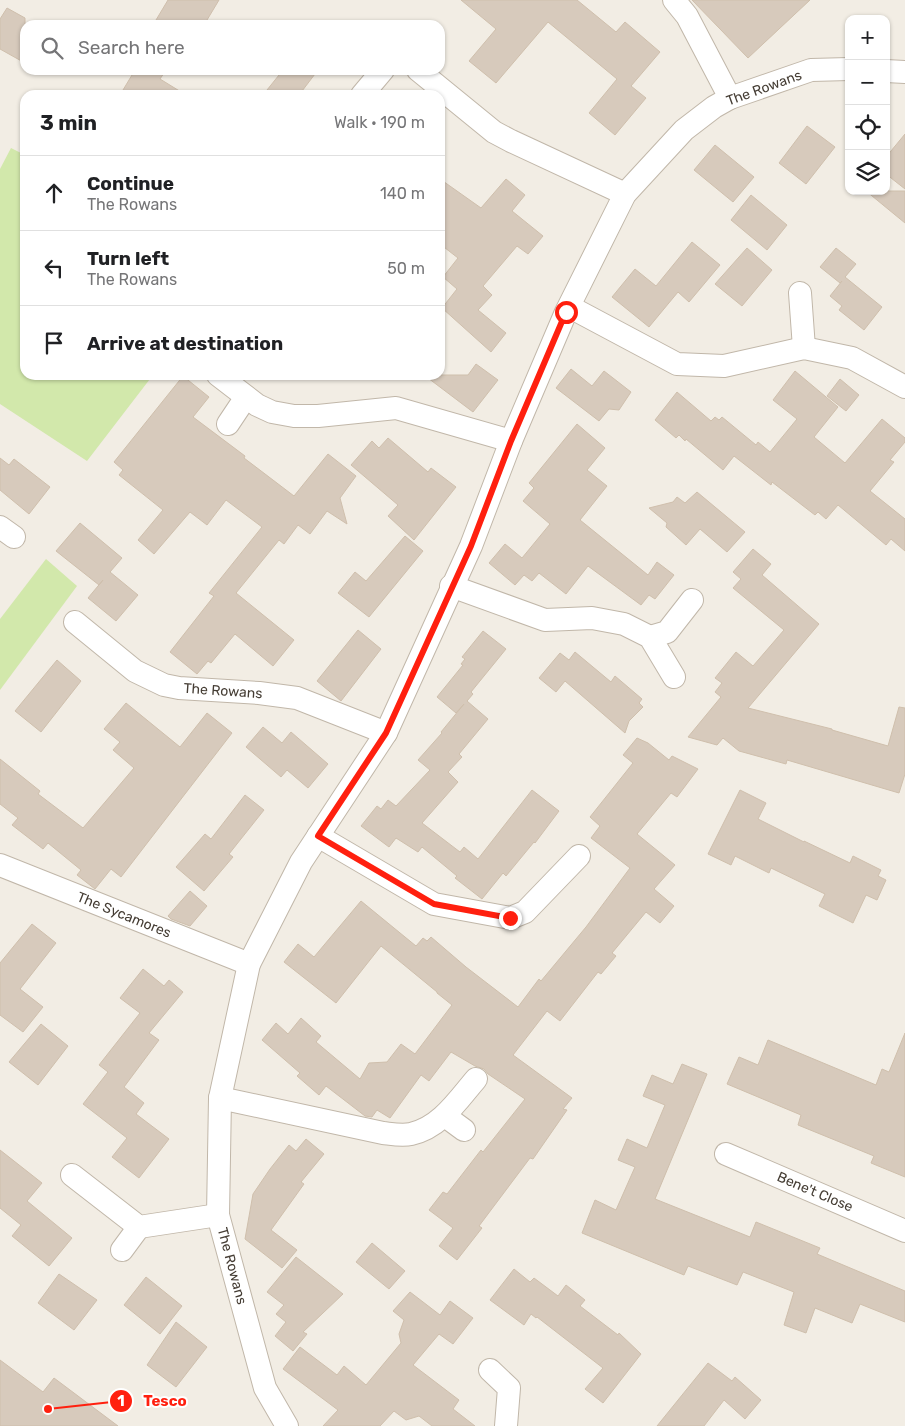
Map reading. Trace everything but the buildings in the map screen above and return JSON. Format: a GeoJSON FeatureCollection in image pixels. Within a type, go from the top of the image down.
{"type":"FeatureCollection","features":[{"type":"Feature","properties":{"kind":"street"},"geometry":{"type":"LineString","coordinates":[[674,0],[687,16],[730,98]]}},
{"type":"Feature","properties":{"kind":"street","name":"The Rowans"},"geometry":{"type":"LineString","coordinates":[[287,1426],[266,1388],[218,1215],[220,1098],[249,964],[301,862],[386,733],[451,586],[471,546],[511,441],[566,312],[625,194],[684,130],[714,107],[730,98],[811,70],[845,70]]}},
{"type":"Feature","properties":{"kind":"street"},"geometry":{"type":"LineString","coordinates":[[890,71],[905,72]]}},
{"type":"Feature","properties":{"kind":"street"},"geometry":{"type":"LineString","coordinates":[[366,90],[379,75]]}},
{"type":"Feature","properties":{"kind":"street"},"geometry":{"type":"LineString","coordinates":[[424,75],[443,90]]}},
{"type":"Feature","properties":{"kind":"street"},"geometry":{"type":"LineString","coordinates":[[445,92],[494,132],[625,194]]}},
{"type":"Feature","properties":{"kind":"street"},"geometry":{"type":"LineString","coordinates":[[800,293],[804,348]]}},
{"type":"Feature","properties":{"kind":"street"},"geometry":{"type":"LineString","coordinates":[[570,307],[678,364],[724,366],[804,348],[852,358],[905,387]]}},
{"type":"Feature","properties":{"kind":"street"},"geometry":{"type":"LineString","coordinates":[[224,380],[257,406],[272,412],[294,416],[318,416],[396,408],[511,441]]}},
{"type":"Feature","properties":{"kind":"street"},"geometry":{"type":"LineString","coordinates":[[228,424],[246,397]]}},
{"type":"Feature","properties":{"kind":"street"},"geometry":{"type":"LineString","coordinates":[[451,586],[544,620],[592,618],[624,624],[650,637],[674,677]]}},
{"type":"Feature","properties":{"kind":"street"},"geometry":{"type":"LineString","coordinates":[[650,637],[667,632],[692,600]]}},
{"type":"Feature","properties":{"kind":"street","name":"The Rowans"},"geometry":{"type":"LineString","coordinates":[[75,622],[135,671],[164,684],[179,688],[259,693],[297,698],[386,733]]}},
{"type":"Feature","properties":{"kind":"street"},"geometry":{"type":"LineString","coordinates":[[318,836],[434,904],[510,918],[525,912],[579,856]]}},
{"type":"Feature","properties":{"kind":"street","name":"The Sycamores"},"geometry":{"type":"LineString","coordinates":[[0,865],[249,964]]}},
{"type":"Feature","properties":{"kind":"street"},"geometry":{"type":"LineString","coordinates":[[220,1098],[384,1133],[404,1135],[426,1128],[445,1116],[476,1079]]}},
{"type":"Feature","properties":{"kind":"street"},"geometry":{"type":"LineString","coordinates":[[445,1116],[464,1130]]}},
{"type":"Feature","properties":{"kind":"street","name":"Bene't Close"},"geometry":{"type":"LineString","coordinates":[[726,1154],[905,1231]]}},
{"type":"Feature","properties":{"kind":"street"},"geometry":{"type":"LineString","coordinates":[[72,1175],[139,1227]]}},
{"type":"Feature","properties":{"kind":"street"},"geometry":{"type":"LineString","coordinates":[[122,1250],[139,1227],[218,1215]]}},
{"type":"Feature","properties":{"kind":"street"},"geometry":{"type":"LineString","coordinates":[[490,1370],[510,1388],[506,1426]]}},
{"type":"Feature","properties":{"kind":"green space"},"geometry":{"type":"Polygon","coordinates":[[[11,148],[20,152],[20,380],[149,380],[87,461],[0,404],[0,169],[11,148]]]}},
{"type":"Feature","properties":{"kind":"green space"},"geometry":{"type":"Polygon","coordinates":[[[46,559],[77,586],[0,690],[0,619],[46,559]]]}},
{"type":"Feature","properties":{"kind":"place","name":"Tesco"},"geometry":{"type":"Point","coordinates":[48,1409]}},
{"type":"Feature","properties":{"kind":"route"},"geometry":{"type":"LineString","coordinates":[[510,918],[434,904],[318,836],[386,733],[451,586],[471,546],[511,441],[566,312]]}}]}
